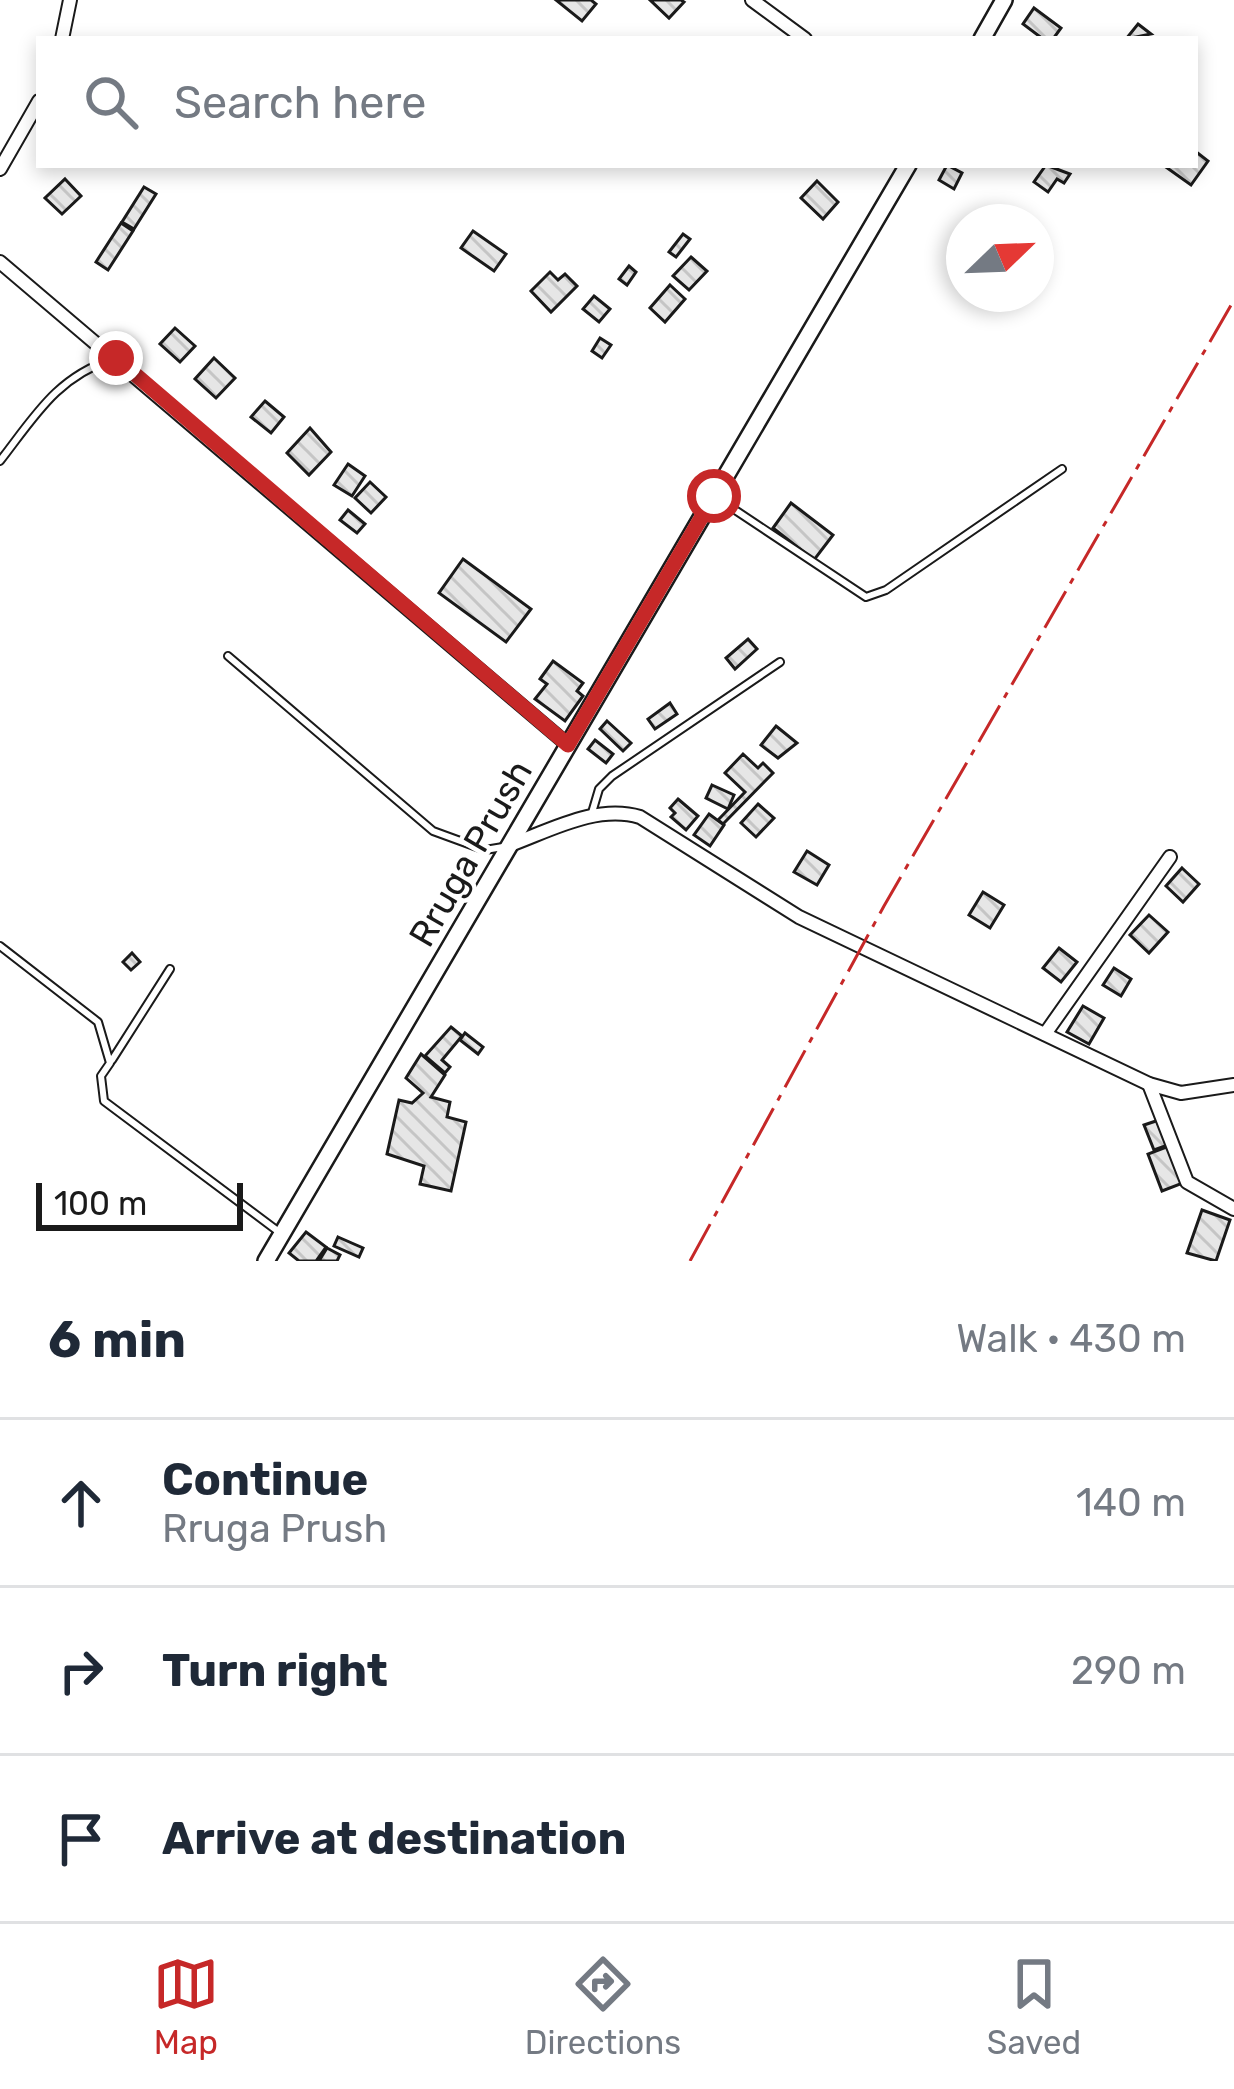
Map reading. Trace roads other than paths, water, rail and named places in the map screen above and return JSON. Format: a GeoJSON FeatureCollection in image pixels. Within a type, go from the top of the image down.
{"type":"FeatureCollection","features":[{"type":"Feature","properties":{"kind":"street"},"geometry":{"type":"LineString","coordinates":[[63,36],[70,0]]}},
{"type":"Feature","properties":{"kind":"street"},"geometry":{"type":"LineString","coordinates":[[752,0],[801,36]]}},
{"type":"Feature","properties":{"kind":"street"},"geometry":{"type":"LineString","coordinates":[[984,36],[1004,0]]}},
{"type":"Feature","properties":{"kind":"street"},"geometry":{"type":"LineString","coordinates":[[0,169],[36,106]]}},
{"type":"Feature","properties":{"kind":"street","name":"Rruga Prush"},"geometry":{"type":"LineString","coordinates":[[266,1261],[906,168]]}},
{"type":"Feature","properties":{"kind":"street"},"geometry":{"type":"LineString","coordinates":[[0,262],[568,745]]}},
{"type":"Feature","properties":{"kind":"street"},"geometry":{"type":"LineString","coordinates":[[510,845],[591,816],[625,813],[799,917],[1149,1084],[1181,1093],[1234,1085]]}},
{"type":"Feature","properties":{"kind":"street"},"geometry":{"type":"LineString","coordinates":[[1045,1034],[1170,856]]}},
{"type":"Feature","properties":{"kind":"street"},"geometry":{"type":"LineString","coordinates":[[1149,1084],[1187,1182],[1234,1209]]}},
{"type":"Feature","properties":{"kind":"lane"},"geometry":{"type":"LineString","coordinates":[[0,461],[53,390],[71,375],[116,358]]}},
{"type":"Feature","properties":{"kind":"lane"},"geometry":{"type":"LineString","coordinates":[[714,496],[866,596],[886,590],[1062,469]]}},
{"type":"Feature","properties":{"kind":"lane"},"geometry":{"type":"LineString","coordinates":[[228,656],[443,838],[485,850],[510,845]]}},
{"type":"Feature","properties":{"kind":"lane"},"geometry":{"type":"LineString","coordinates":[[591,816],[593,800],[612,776],[780,662]]}},
{"type":"Feature","properties":{"kind":"lane"},"geometry":{"type":"LineString","coordinates":[[0,946],[98,1022],[110,1063]]}},
{"type":"Feature","properties":{"kind":"lane"},"geometry":{"type":"LineString","coordinates":[[170,969],[101,1076],[104,1101],[282,1234]]}}]}
